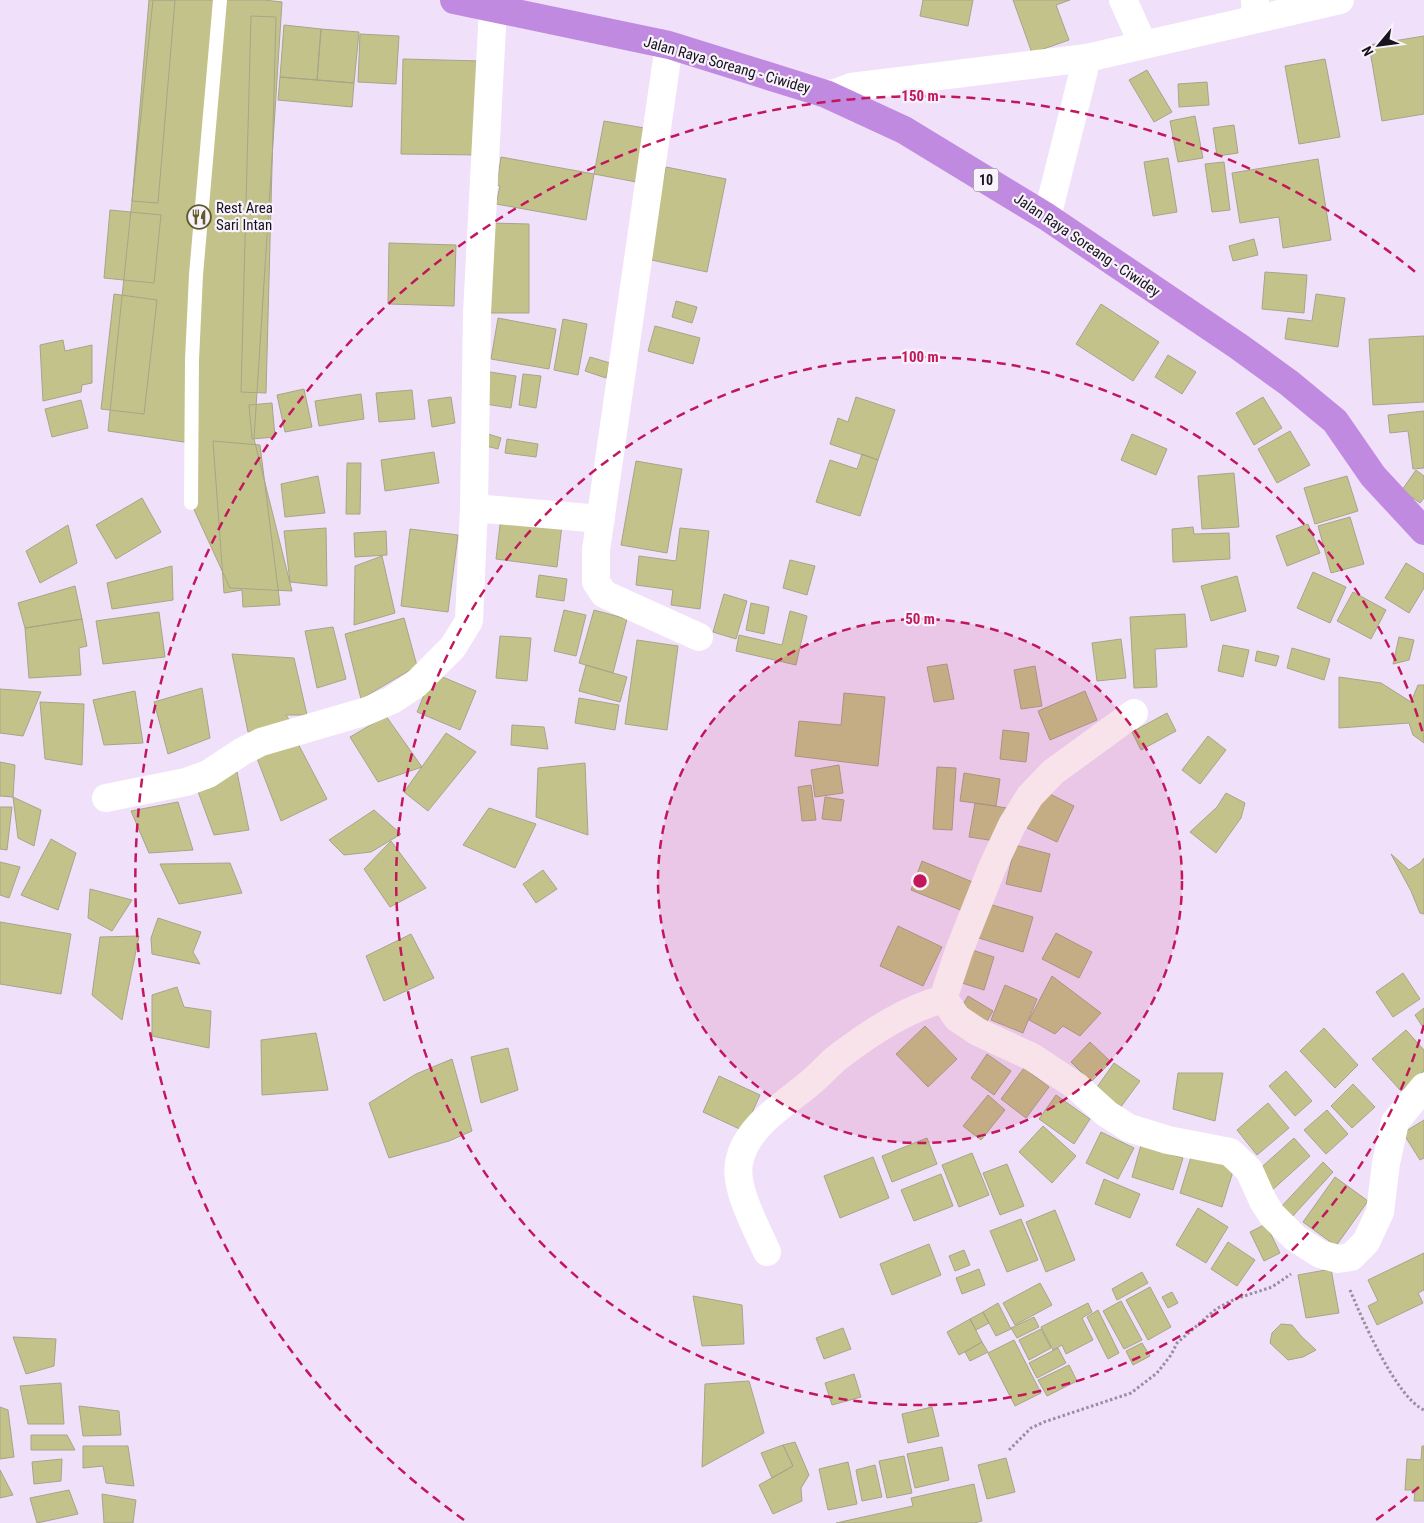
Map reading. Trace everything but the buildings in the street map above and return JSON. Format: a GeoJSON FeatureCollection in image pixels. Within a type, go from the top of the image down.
{"type":"FeatureCollection","features":[{"type":"Feature","properties":{"kind":"highway","name":"Jalan Raya Soreang - Ciwidey"},"geometry":{"type":"LineString","coordinates":[[454,0],[669,45],[826,94],[904,130],[1047,217],[1238,346],[1289,383],[1336,421],[1373,476],[1424,531]]}},
{"type":"Feature","properties":{"kind":"street"},"geometry":{"type":"LineString","coordinates":[[1123,0],[1143,44]]}},
{"type":"Feature","properties":{"kind":"street"},"geometry":{"type":"LineString","coordinates":[[826,94],[851,87],[1087,58],[1143,44],[1256,10],[1340,0]]}},
{"type":"Feature","properties":{"kind":"street"},"geometry":{"type":"LineString","coordinates":[[106,798],[186,782],[208,774],[243,751],[261,742],[367,711],[392,700],[416,684],[453,647],[469,621],[474,508],[477,312],[493,8]]}},
{"type":"Feature","properties":{"kind":"street"},"geometry":{"type":"LineString","coordinates":[[669,45],[596,550],[596,582],[604,594],[699,637]]}},
{"type":"Feature","properties":{"kind":"street"},"geometry":{"type":"LineString","coordinates":[[1047,217],[1087,58]]}},
{"type":"Feature","properties":{"kind":"street"},"geometry":{"type":"LineString","coordinates":[[474,508],[601,519]]}},
{"type":"Feature","properties":{"kind":"street"},"geometry":{"type":"LineString","coordinates":[[944,999],[959,951],[992,868],[1012,824],[1030,796],[1053,772],[1134,713]]}},
{"type":"Feature","properties":{"kind":"street"},"geometry":{"type":"LineString","coordinates":[[944,999],[957,1018],[978,1032],[1039,1062],[1076,1086],[1107,1114],[1129,1128],[1168,1140],[1230,1152],[1249,1170],[1263,1202],[1272,1215],[1295,1238],[1320,1254],[1338,1259],[1351,1257],[1366,1242],[1380,1212],[1386,1162],[1395,1122],[1424,1088]]}},
{"type":"Feature","properties":{"kind":"street"},"geometry":{"type":"LineString","coordinates":[[767,1252],[739,1185],[738,1164],[743,1146],[766,1120],[815,1080],[837,1058],[885,1024],[923,1004],[944,999]]}},
{"type":"Feature","properties":{"kind":"lane"},"geometry":{"type":"LineString","coordinates":[[191,503],[192,360],[196,275],[220,0]]}},
{"type":"Feature","properties":{"kind":"path"},"geometry":{"type":"LineString","coordinates":[[1009,1450],[1032,1428],[1044,1422],[1131,1392],[1157,1372],[1171,1355],[1177,1343],[1216,1309],[1235,1299],[1272,1286],[1297,1269],[1310,1248]]}},
{"type":"Feature","properties":{"kind":"path"},"geometry":{"type":"LineString","coordinates":[[1338,1259],[1360,1316],[1383,1360],[1405,1394],[1414,1404],[1424,1410]]}},
{"type":"Feature","properties":{"kind":"place","name":"Rest Area Sari Intan"},"geometry":{"type":"Point","coordinates":[199,217]}}]}
